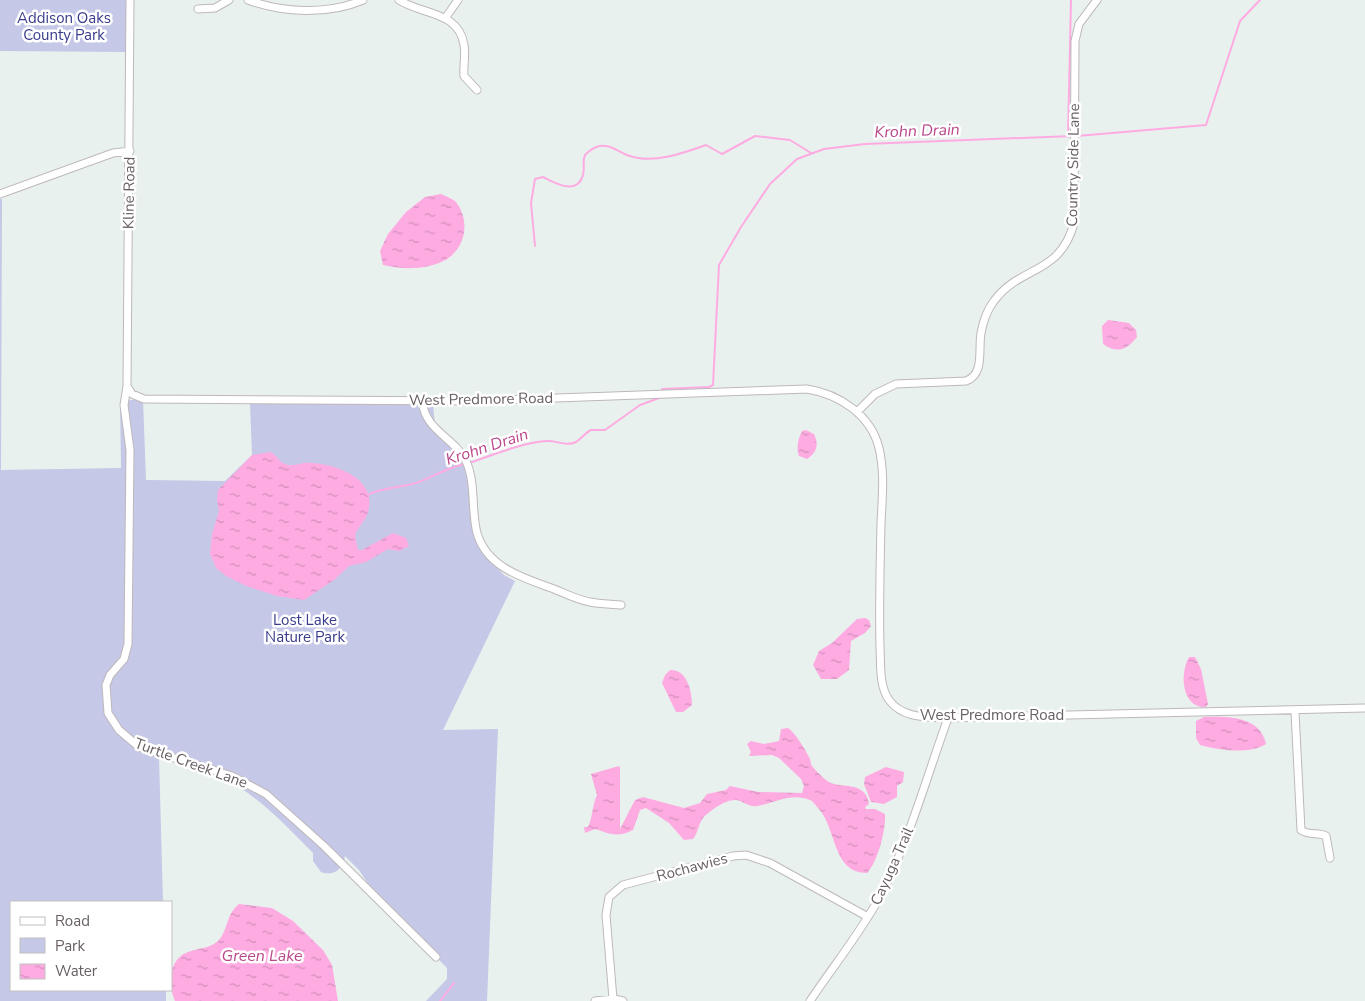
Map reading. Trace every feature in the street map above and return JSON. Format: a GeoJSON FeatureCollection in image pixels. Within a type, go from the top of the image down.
{"type":"FeatureCollection","features":[{"type":"Feature","properties":{"kind":"street","name":"Kline Road"},"geometry":{"type":"LineString","coordinates":[[127,386],[130,0]]}},
{"type":"Feature","properties":{"kind":"street"},"geometry":{"type":"LineString","coordinates":[[198,9],[215,8],[229,0]]}},
{"type":"Feature","properties":{"kind":"street"},"geometry":{"type":"LineString","coordinates":[[248,0],[271,8],[312,10],[333,9],[363,0]]}},
{"type":"Feature","properties":{"kind":"street"},"geometry":{"type":"LineString","coordinates":[[312,0],[312,10]]}},
{"type":"Feature","properties":{"kind":"street"},"geometry":{"type":"LineString","coordinates":[[399,0],[416,9],[446,17],[454,23],[464,44],[464,76],[477,90]]}},
{"type":"Feature","properties":{"kind":"street"},"geometry":{"type":"LineString","coordinates":[[446,17],[458,0]]}},
{"type":"Feature","properties":{"kind":"street","name":"Country Side Lane"},"geometry":{"type":"LineString","coordinates":[[857,412],[875,394],[896,384],[966,381],[973,378],[978,369],[981,333],[986,314],[995,300],[1014,283],[1056,258],[1066,243],[1071,234],[1074,214],[1074,41],[1080,24],[1097,0]]}},
{"type":"Feature","properties":{"kind":"street"},"geometry":{"type":"LineString","coordinates":[[0,194],[98,158],[130,151]]}},
{"type":"Feature","properties":{"kind":"street","name":"West Predmore Road"},"geometry":{"type":"LineString","coordinates":[[127,386],[132,394],[144,399],[475,401],[808,389],[825,392],[840,399],[857,412],[866,422],[879,447],[883,473],[880,593],[881,661],[884,688],[889,699],[906,713],[925,717],[948,718],[1021,715],[1295,712],[1365,708]]}},
{"type":"Feature","properties":{"kind":"street","name":"Turtle Creek Lane"},"geometry":{"type":"LineString","coordinates":[[127,386],[124,405],[130,450],[128,644],[124,659],[110,675],[106,685],[108,713],[114,724],[139,747],[232,776],[266,794],[337,859],[436,956]]}},
{"type":"Feature","properties":{"kind":"street"},"geometry":{"type":"LineString","coordinates":[[422,401],[424,414],[432,426],[450,441],[466,463],[470,473],[475,525],[481,545],[487,554],[509,571],[540,584],[590,602],[621,605]]}},
{"type":"Feature","properties":{"kind":"street"},"geometry":{"type":"LineString","coordinates":[[1295,712],[1301,830],[1307,834],[1326,836],[1330,858]]}},
{"type":"Feature","properties":{"kind":"street","name":"Cayuga Trail"},"geometry":{"type":"LineString","coordinates":[[810,1001],[868,917],[882,892],[904,842],[948,718]]}},
{"type":"Feature","properties":{"kind":"street","name":"Rochawies"},"geometry":{"type":"LineString","coordinates":[[613,999],[606,916],[609,897],[623,885],[733,856],[746,855],[770,862],[868,917]]}},
{"type":"Feature","properties":{"kind":"street"},"geometry":{"type":"LineString","coordinates":[[595,1001],[613,999],[623,1001]]}},
{"type":"Feature","properties":{"kind":"green space","name":"Addison Oaks County Park"},"geometry":{"type":"Polygon","coordinates":[[[0,0],[129,0],[127,52],[0,51],[0,0]]]}},
{"type":"Feature","properties":{"kind":"green space","name":"Lost Lake Nature Park"},"geometry":{"type":"Polygon","coordinates":[[[0,199],[2,199],[1,470],[121,468],[120,400],[143,400],[146,480],[225,481],[252,455],[250,404],[433,404],[435,425],[468,469],[475,527],[487,557],[504,575],[515,581],[443,730],[498,729],[487,1001],[426,1001],[447,979],[447,968],[374,893],[359,870],[345,856],[338,870],[330,873],[321,872],[313,861],[313,853],[278,818],[245,791],[207,771],[185,763],[159,757],[163,901],[10,901],[10,991],[166,991],[166,1001],[0,1001],[0,199]]]}},
{"type":"Feature","properties":{"kind":"water"},"geometry":{"type":"Polygon","coordinates":[[[441,194],[455,201],[463,215],[464,232],[459,247],[440,263],[424,267],[399,268],[383,265],[380,251],[388,234],[406,212],[425,197],[441,194]]]}},
{"type":"Feature","properties":{"kind":"water"},"geometry":{"type":"Polygon","coordinates":[[[1108,320],[1129,323],[1136,330],[1137,337],[1126,348],[1117,350],[1108,347],[1103,344],[1102,326],[1108,320]]]}},
{"type":"Feature","properties":{"kind":"water"},"geometry":{"type":"Polygon","coordinates":[[[806,430],[814,434],[817,445],[813,454],[807,459],[799,456],[798,450],[802,431],[806,430]]]}},
{"type":"Feature","properties":{"kind":"water"},"geometry":{"type":"Polygon","coordinates":[[[270,452],[288,465],[308,463],[331,466],[352,475],[361,482],[367,490],[369,500],[367,515],[355,535],[358,550],[362,550],[393,533],[406,538],[409,546],[399,551],[388,549],[366,562],[349,566],[334,580],[304,600],[277,596],[246,586],[226,576],[216,568],[210,554],[212,534],[219,511],[218,490],[252,455],[270,452]]]}},
{"type":"Feature","properties":{"kind":"water"},"geometry":{"type":"Polygon","coordinates":[[[865,618],[869,620],[871,626],[865,633],[851,641],[849,670],[837,679],[821,679],[813,665],[819,651],[832,643],[857,619],[865,618]]]}},
{"type":"Feature","properties":{"kind":"water"},"geometry":{"type":"Polygon","coordinates":[[[1189,657],[1195,657],[1201,669],[1208,704],[1206,707],[1198,706],[1187,696],[1184,672],[1189,657]]]}},
{"type":"Feature","properties":{"kind":"water"},"geometry":{"type":"Polygon","coordinates":[[[670,670],[681,673],[690,688],[692,705],[683,712],[676,712],[662,683],[665,675],[670,670]]]}},
{"type":"Feature","properties":{"kind":"water"},"geometry":{"type":"Polygon","coordinates":[[[1204,717],[1233,718],[1250,723],[1263,735],[1266,744],[1251,750],[1224,750],[1200,745],[1196,738],[1196,721],[1204,717]]]}},
{"type":"Feature","properties":{"kind":"water"},"geometry":{"type":"Polygon","coordinates":[[[788,728],[794,733],[810,759],[812,766],[822,777],[834,784],[858,788],[867,796],[869,804],[865,807],[866,809],[875,809],[885,814],[880,845],[875,861],[867,873],[856,871],[847,866],[836,848],[829,827],[818,808],[812,801],[797,797],[755,806],[736,800],[727,801],[713,809],[703,818],[693,839],[684,840],[669,823],[646,808],[640,810],[633,830],[623,834],[614,834],[595,829],[585,833],[584,827],[588,827],[590,823],[597,795],[591,774],[619,766],[620,829],[635,800],[643,797],[684,808],[700,803],[707,794],[726,790],[730,786],[758,792],[802,793],[804,786],[801,779],[779,758],[772,755],[749,756],[751,752],[747,744],[751,741],[764,744],[779,741],[781,729],[788,728]]]}},
{"type":"Feature","properties":{"kind":"water"},"geometry":{"type":"Polygon","coordinates":[[[886,767],[904,772],[903,782],[897,786],[897,797],[884,804],[871,802],[864,784],[865,777],[886,767]]]}},
{"type":"Feature","properties":{"kind":"water","name":"Green Lake"},"geometry":{"type":"Polygon","coordinates":[[[239,904],[272,908],[293,921],[323,950],[332,965],[338,1001],[175,1001],[172,991],[173,967],[181,956],[188,952],[215,944],[224,932],[235,908],[239,904]]]}},
{"type":"Feature","properties":{"kind":"waterway"},"geometry":{"type":"LineString","coordinates":[[1068,137],[1071,0]]}},
{"type":"Feature","properties":{"kind":"waterway","name":"Krohn Drain"},"geometry":{"type":"LineString","coordinates":[[1077,136],[1206,125],[1240,21],[1260,0]]}},
{"type":"Feature","properties":{"kind":"waterway"},"geometry":{"type":"LineString","coordinates":[[535,246],[531,203],[535,179],[543,177],[559,185],[576,185],[583,175],[585,155],[597,147],[608,146],[630,156],[648,159],[668,156],[706,145],[722,154],[755,136],[790,140],[811,153]]}},
{"type":"Feature","properties":{"kind":"waterway","name":"Krohn Drain"},"geometry":{"type":"LineString","coordinates":[[662,389],[709,387],[713,385],[719,265],[741,227],[770,184],[797,159],[824,149],[865,144],[1072,136]]}},
{"type":"Feature","properties":{"kind":"waterway","name":"Krohn Drain"},"geometry":{"type":"LineString","coordinates":[[469,463],[536,442],[550,441],[565,444],[578,441],[591,430],[605,430],[640,405],[662,397]]}},
{"type":"Feature","properties":{"kind":"waterway","name":"Krohn Drain"},"geometry":{"type":"LineString","coordinates":[[368,495],[379,490],[416,483],[464,464]]}},
{"type":"Feature","properties":{"kind":"waterway"},"geometry":{"type":"LineString","coordinates":[[440,1001],[454,983]]}}]}
